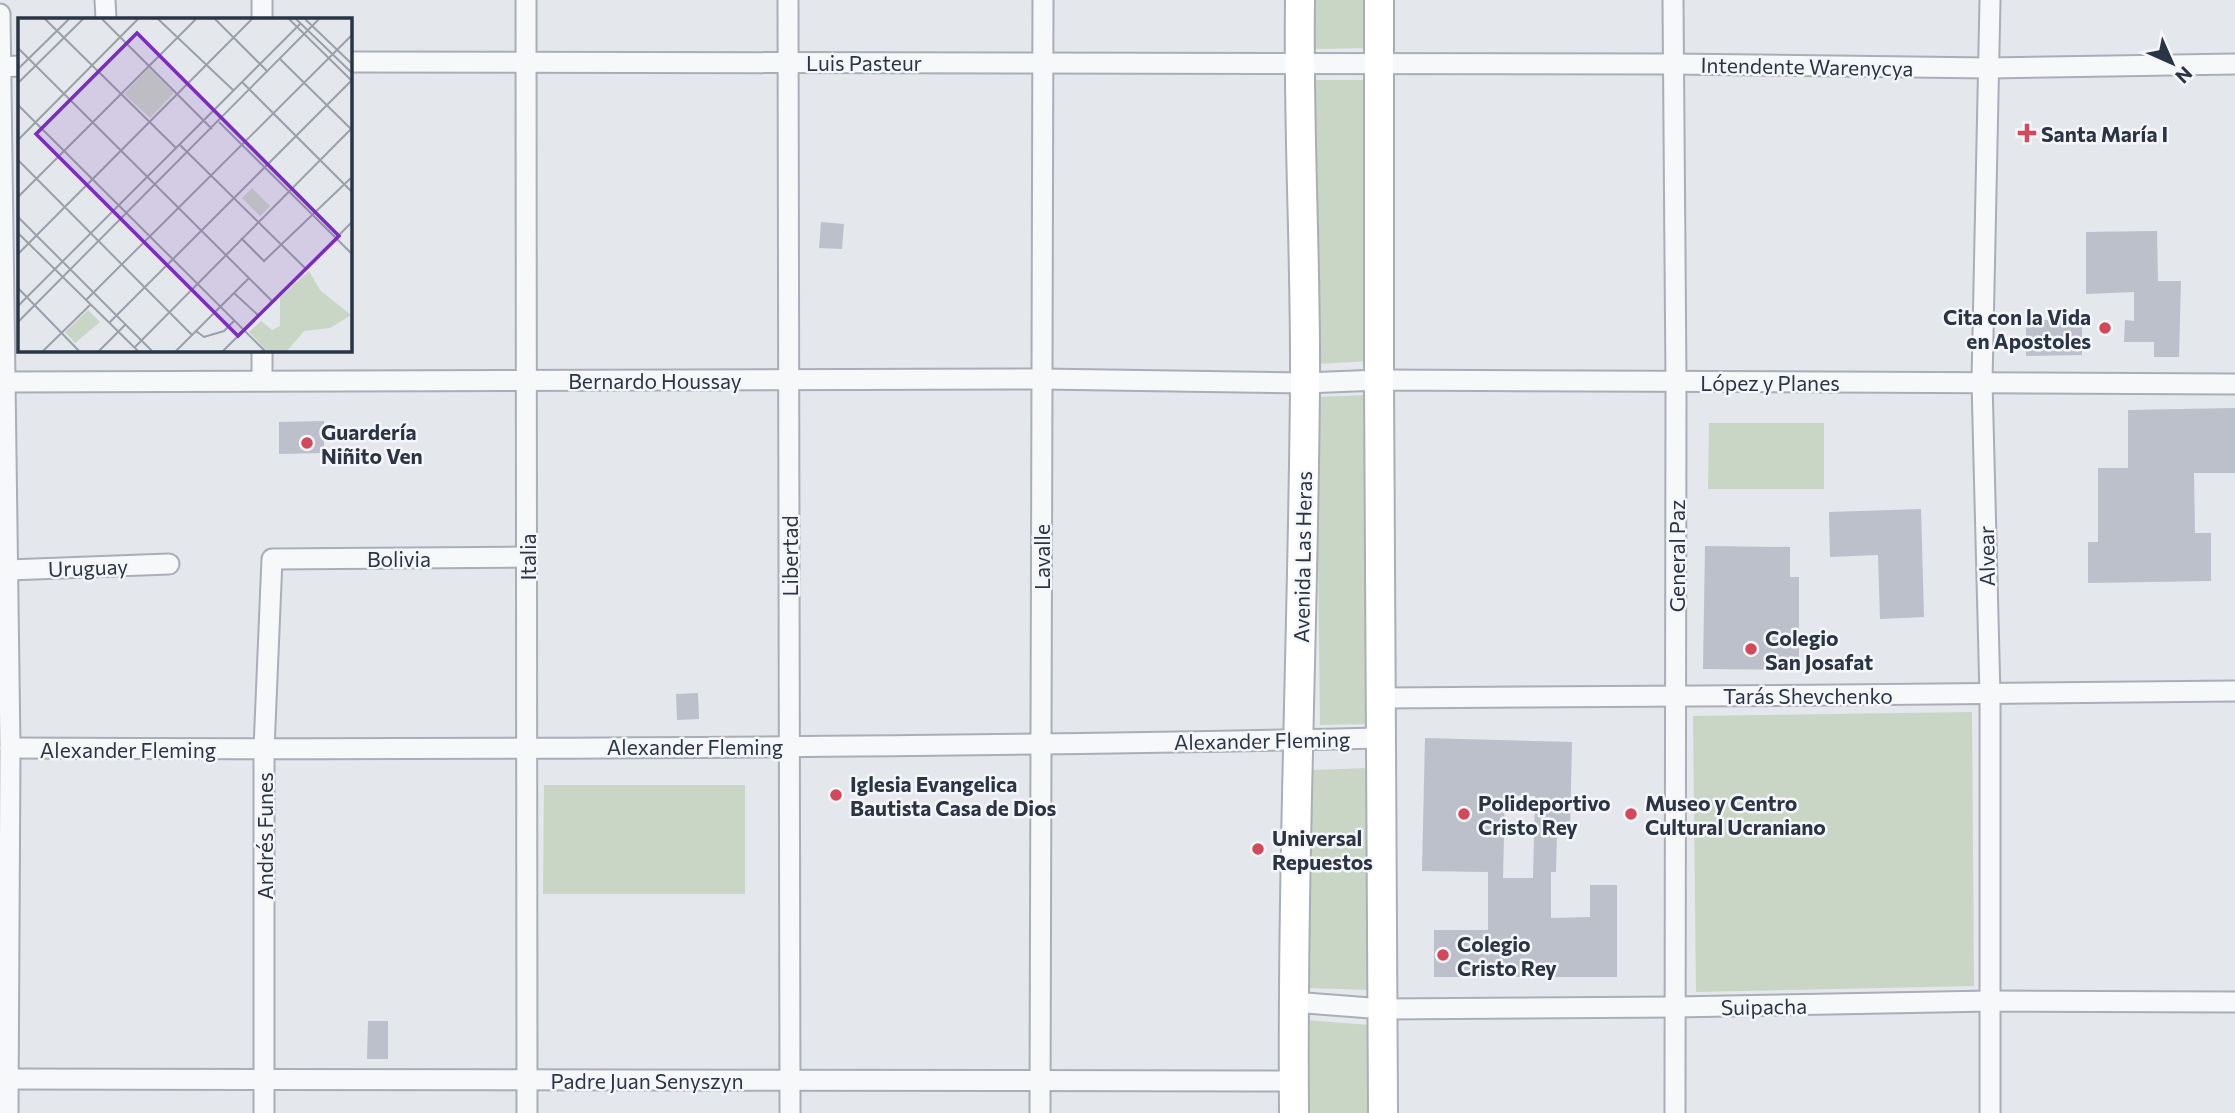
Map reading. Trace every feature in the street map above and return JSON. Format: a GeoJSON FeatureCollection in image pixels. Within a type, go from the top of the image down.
{"type":"FeatureCollection","features":[{"type":"Feature","properties":{"kind":"main road","name":"Avenida Las Heras"},"geometry":{"type":"LineString","coordinates":[[1294,1113],[1293,1002],[1305,383],[1300,0]]}},
{"type":"Feature","properties":{"kind":"main road"},"geometry":{"type":"LineString","coordinates":[[1380,0],[1378,64],[1383,1113]]}},
{"type":"Feature","properties":{"kind":"street"},"geometry":{"type":"LineString","coordinates":[[105,0],[106,18]]}},
{"type":"Feature","properties":{"kind":"street"},"geometry":{"type":"LineString","coordinates":[[262,0],[262,18]]}},
{"type":"Feature","properties":{"kind":"street","name":"Italia"},"geometry":{"type":"LineString","coordinates":[[526,0],[527,1113]]}},
{"type":"Feature","properties":{"kind":"street","name":"Libertad"},"geometry":{"type":"LineString","coordinates":[[788,0],[790,1113]]}},
{"type":"Feature","properties":{"kind":"street","name":"Lavalle"},"geometry":{"type":"LineString","coordinates":[[1040,1113],[1043,0]]}},
{"type":"Feature","properties":{"kind":"street","name":"General Paz"},"geometry":{"type":"LineString","coordinates":[[1673,0],[1676,382],[1675,1113]]}},
{"type":"Feature","properties":{"kind":"street","name":"Alvear"},"geometry":{"type":"LineString","coordinates":[[1990,0],[1982,382],[1990,696],[1990,1113]]}},
{"type":"Feature","properties":{"kind":"street"},"geometry":{"type":"LineString","coordinates":[[0,14],[0,67],[11,228],[5,382],[10,748],[4,1079],[8,1113]]}},
{"type":"Feature","properties":{"kind":"street","name":"Luis Pasteur"},"geometry":{"type":"LineString","coordinates":[[352,62],[1378,64]]}},
{"type":"Feature","properties":{"kind":"street","name":"Intendente Warenycya"},"geometry":{"type":"LineString","coordinates":[[1378,64],[1988,68],[2235,64]]}},
{"type":"Feature","properties":{"kind":"street"},"geometry":{"type":"LineString","coordinates":[[0,67],[18,66]]}},
{"type":"Feature","properties":{"kind":"street"},"geometry":{"type":"LineString","coordinates":[[262,352],[262,380]]}},
{"type":"Feature","properties":{"kind":"street","name":"Bernardo Houssay"},"geometry":{"type":"LineString","coordinates":[[5,382],[1042,379],[1305,383]]}},
{"type":"Feature","properties":{"kind":"street","name":"López y Planes"},"geometry":{"type":"LineString","coordinates":[[1305,383],[1379,380],[2235,384]]}},
{"type":"Feature","properties":{"kind":"street","name":"Bolivia"},"geometry":{"type":"LineString","coordinates":[[271,559],[527,557]]}},
{"type":"Feature","properties":{"kind":"street","name":"Andrés Funes"},"geometry":{"type":"LineString","coordinates":[[264,1113],[264,749],[271,559]]}},
{"type":"Feature","properties":{"kind":"street","name":"Uruguay"},"geometry":{"type":"LineString","coordinates":[[8,570],[169,564]]}},
{"type":"Feature","properties":{"kind":"street","name":"Tarás Shevchenko"},"geometry":{"type":"LineString","coordinates":[[1382,698],[1990,696],[2235,691]]}},
{"type":"Feature","properties":{"kind":"street","name":"Alexander Fleming"},"geometry":{"type":"LineString","coordinates":[[10,748],[264,749],[1380,738]]}},
{"type":"Feature","properties":{"kind":"street","name":"Suipacha"},"geometry":{"type":"LineString","coordinates":[[1293,1002],[1383,1009],[1991,1001],[2235,1002]]}},
{"type":"Feature","properties":{"kind":"street","name":"Padre Juan Senyszyn"},"geometry":{"type":"LineString","coordinates":[[4,1079],[1293,1081]]}},
{"type":"Feature","properties":{"kind":"green space"},"geometry":{"type":"Polygon","coordinates":[[[1315,0],[1369,0],[1369,48],[1315,49],[1315,0]]]}},
{"type":"Feature","properties":{"kind":"green space"},"geometry":{"type":"Polygon","coordinates":[[[1310,80],[1368,80],[1370,361],[1318,364],[1310,80]]]}},
{"type":"Feature","properties":{"kind":"green space"},"geometry":{"type":"Polygon","coordinates":[[[1366,395],[1369,724],[1320,725],[1316,397],[1366,395]]]}},
{"type":"Feature","properties":{"kind":"green space"},"geometry":{"type":"Polygon","coordinates":[[[1709,423],[1824,423],[1824,489],[1708,489],[1709,423]]]}},
{"type":"Feature","properties":{"kind":"green space"},"geometry":{"type":"Polygon","coordinates":[[[1972,712],[1974,986],[1696,992],[1693,716],[1972,712]]]}},
{"type":"Feature","properties":{"kind":"green space"},"geometry":{"type":"Polygon","coordinates":[[[1367,768],[1369,990],[1309,988],[1312,770],[1367,768]]]}},
{"type":"Feature","properties":{"kind":"green space"},"geometry":{"type":"Polygon","coordinates":[[[544,785],[745,785],[745,894],[543,894],[544,785]]]}},
{"type":"Feature","properties":{"kind":"green space"},"geometry":{"type":"Polygon","coordinates":[[[1305,1020],[1370,1025],[1369,1113],[1306,1113],[1305,1020]]]}},
{"type":"Feature","properties":{"kind":"building"},"geometry":{"type":"Polygon","coordinates":[[[821,222],[844,224],[842,249],[819,248],[821,222]]]}},
{"type":"Feature","properties":{"kind":"building"},"geometry":{"type":"Polygon","coordinates":[[[2157,231],[2158,281],[2181,281],[2179,357],[2154,357],[2154,342],[2124,342],[2125,320],[2134,321],[2134,292],[2086,294],[2086,232],[2157,231]]]}},
{"type":"Feature","properties":{"kind":"building"},"geometry":{"type":"Polygon","coordinates":[[[2026,320],[2082,320],[2082,355],[2026,356],[2026,320]]]}},
{"type":"Feature","properties":{"kind":"building"},"geometry":{"type":"Polygon","coordinates":[[[2235,408],[2235,473],[2194,473],[2195,533],[2211,533],[2211,581],[2088,583],[2088,542],[2098,542],[2098,468],[2128,468],[2128,410],[2235,408]]]}},
{"type":"Feature","properties":{"kind":"building"},"geometry":{"type":"Polygon","coordinates":[[[324,421],[324,453],[279,454],[279,422],[324,421]]]}},
{"type":"Feature","properties":{"kind":"building"},"geometry":{"type":"Polygon","coordinates":[[[1921,509],[1924,617],[1880,619],[1878,555],[1830,557],[1829,512],[1921,509]]]}},
{"type":"Feature","properties":{"kind":"building"},"geometry":{"type":"Polygon","coordinates":[[[1705,546],[1790,547],[1790,577],[1799,577],[1799,670],[1703,669],[1705,546]]]}},
{"type":"Feature","properties":{"kind":"building"},"geometry":{"type":"Polygon","coordinates":[[[698,693],[699,719],[677,720],[676,694],[698,693]]]}},
{"type":"Feature","properties":{"kind":"building"},"geometry":{"type":"Polygon","coordinates":[[[1425,738],[1572,742],[1570,833],[1557,833],[1556,872],[1551,872],[1551,918],[1590,917],[1590,885],[1617,885],[1617,977],[1434,977],[1434,930],[1488,930],[1488,872],[1422,871],[1425,738]],[[1505,795],[1503,878],[1533,878],[1535,796],[1505,795]]]}},
{"type":"Feature","properties":{"kind":"building"},"geometry":{"type":"Polygon","coordinates":[[[368,1021],[388,1021],[388,1059],[367,1059],[368,1021]]]}},
{"type":"Feature","properties":{"kind":"place","name":"Santa María I"},"geometry":{"type":"Point","coordinates":[2027,133]}},
{"type":"Feature","properties":{"kind":"place","name":"Cita con la Vida en Apostoles"},"geometry":{"type":"Point","coordinates":[2105,328]}},
{"type":"Feature","properties":{"kind":"place","name":"Guardería Niñito Ven"},"geometry":{"type":"Point","coordinates":[307,443]}},
{"type":"Feature","properties":{"kind":"place","name":"Colegio San Josafat"},"geometry":{"type":"Point","coordinates":[1751,649]}},
{"type":"Feature","properties":{"kind":"place","name":"Iglesia Evangelica Bautista Casa de Dios"},"geometry":{"type":"Point","coordinates":[836,795]}},
{"type":"Feature","properties":{"kind":"place","name":"Polideportivo Cristo Rey"},"geometry":{"type":"Point","coordinates":[1464,814]}},
{"type":"Feature","properties":{"kind":"place","name":"Museo y Centro Cultural Ucraniano"},"geometry":{"type":"Point","coordinates":[1631,814]}},
{"type":"Feature","properties":{"kind":"place","name":"Universal Repuestos"},"geometry":{"type":"Point","coordinates":[1258,849]}},
{"type":"Feature","properties":{"kind":"place","name":"Colegio Cristo Rey"},"geometry":{"type":"Point","coordinates":[1443,955]}}]}
